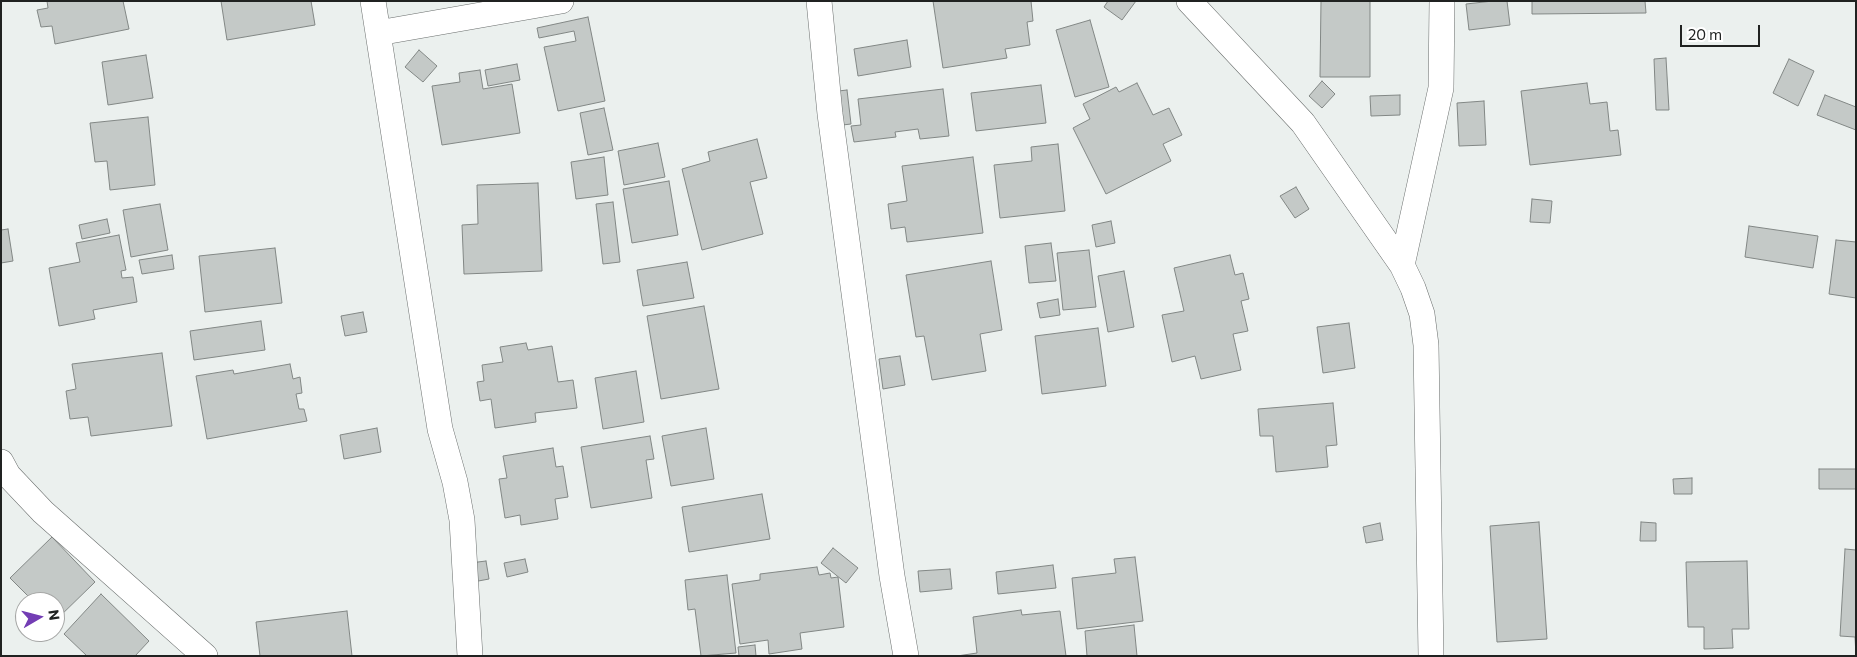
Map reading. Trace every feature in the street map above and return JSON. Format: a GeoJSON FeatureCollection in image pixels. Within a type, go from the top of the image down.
{"type":"FeatureCollection","features":[{"type":"Feature","properties":{"kind":"street"},"geometry":{"type":"LineString","coordinates":[[373,1],[440,429],[455,482],[462,520],[470,656]]}},
{"type":"Feature","properties":{"kind":"street"},"geometry":{"type":"LineString","coordinates":[[378,33],[561,1]]}},
{"type":"Feature","properties":{"kind":"street"},"geometry":{"type":"LineString","coordinates":[[819,1],[830,114],[892,576],[906,656]]}},
{"type":"Feature","properties":{"kind":"street"},"geometry":{"type":"LineString","coordinates":[[1189,1],[1303,123],[1402,265],[1422,314],[1426,344],[1431,656]]}},
{"type":"Feature","properties":{"kind":"street"},"geometry":{"type":"LineString","coordinates":[[1402,265],[1441,88],[1442,1]]}},
{"type":"Feature","properties":{"kind":"street"},"geometry":{"type":"LineString","coordinates":[[1,462],[8,474],[43,512],[205,656]]}},
{"type":"Feature","properties":{"kind":"building"},"geometry":{"type":"Polygon","coordinates":[[[47,1],[123,1],[129,29],[55,44],[52,26],[41,27],[37,10],[48,8],[47,1]]]}},
{"type":"Feature","properties":{"kind":"building"},"geometry":{"type":"Polygon","coordinates":[[[221,1],[311,1],[315,25],[227,40],[221,1]]]}},
{"type":"Feature","properties":{"kind":"building"},"geometry":{"type":"Polygon","coordinates":[[[933,1],[1031,1],[1033,21],[1027,22],[1030,45],[1005,49],[1007,58],[943,68],[933,1]]]}},
{"type":"Feature","properties":{"kind":"building"},"geometry":{"type":"Polygon","coordinates":[[[1108,1],[1136,1],[1122,20],[1104,7],[1108,1]]]}},
{"type":"Feature","properties":{"kind":"building"},"geometry":{"type":"Polygon","coordinates":[[[1321,1],[1370,1],[1370,77],[1320,77],[1321,1]]]}},
{"type":"Feature","properties":{"kind":"building"},"geometry":{"type":"Polygon","coordinates":[[[1507,1],[1510,25],[1469,30],[1466,4],[1507,1]]]}},
{"type":"Feature","properties":{"kind":"building"},"geometry":{"type":"Polygon","coordinates":[[[1532,1],[1645,1],[1646,13],[1532,14],[1532,1]]]}},
{"type":"Feature","properties":{"kind":"building"},"geometry":{"type":"Polygon","coordinates":[[[588,17],[605,101],[558,111],[544,47],[576,41],[574,31],[539,38],[537,28],[588,17]]]}},
{"type":"Feature","properties":{"kind":"building"},"geometry":{"type":"Polygon","coordinates":[[[1090,20],[1109,87],[1075,97],[1056,30],[1090,20]]]}},
{"type":"Feature","properties":{"kind":"building"},"geometry":{"type":"Polygon","coordinates":[[[907,40],[911,67],[858,76],[854,49],[907,40]]]}},
{"type":"Feature","properties":{"kind":"building"},"geometry":{"type":"Polygon","coordinates":[[[419,50],[437,66],[423,82],[405,67],[419,50]]]}},
{"type":"Feature","properties":{"kind":"building"},"geometry":{"type":"Polygon","coordinates":[[[146,55],[153,98],[108,105],[102,62],[146,55]]]}},
{"type":"Feature","properties":{"kind":"building"},"geometry":{"type":"Polygon","coordinates":[[[1666,58],[1669,110],[1656,110],[1654,59],[1666,58]]]}},
{"type":"Feature","properties":{"kind":"building"},"geometry":{"type":"Polygon","coordinates":[[[1789,59],[1814,71],[1798,106],[1773,93],[1789,59]]]}},
{"type":"Feature","properties":{"kind":"building"},"geometry":{"type":"Polygon","coordinates":[[[517,64],[520,80],[488,86],[485,70],[517,64]]]}},
{"type":"Feature","properties":{"kind":"building"},"geometry":{"type":"Polygon","coordinates":[[[480,70],[483,89],[512,84],[520,133],[442,145],[432,86],[460,82],[459,73],[480,70]]]}},
{"type":"Feature","properties":{"kind":"building"},"geometry":{"type":"Polygon","coordinates":[[[1322,81],[1335,94],[1322,108],[1309,96],[1322,81]]]}},
{"type":"Feature","properties":{"kind":"building"},"geometry":{"type":"Polygon","coordinates":[[[1137,83],[1153,115],[1169,108],[1182,135],[1163,144],[1171,161],[1106,194],[1073,128],[1090,119],[1083,104],[1116,87],[1119,92],[1137,83]]]}},
{"type":"Feature","properties":{"kind":"building"},"geometry":{"type":"Polygon","coordinates":[[[1587,83],[1590,104],[1607,102],[1610,131],[1618,130],[1621,155],[1530,165],[1521,91],[1587,83]]]}},
{"type":"Feature","properties":{"kind":"building"},"geometry":{"type":"Polygon","coordinates":[[[1041,85],[1046,123],[976,131],[971,93],[1041,85]]]}},
{"type":"Feature","properties":{"kind":"building"},"geometry":{"type":"Polygon","coordinates":[[[943,89],[949,136],[920,139],[918,129],[895,132],[896,137],[854,142],[851,126],[861,125],[858,99],[943,89]]]}},
{"type":"Feature","properties":{"kind":"building"},"geometry":{"type":"Polygon","coordinates":[[[847,90],[851,124],[834,126],[830,92],[847,90]]]}},
{"type":"Feature","properties":{"kind":"building"},"geometry":{"type":"Polygon","coordinates":[[[1400,95],[1400,115],[1371,116],[1370,96],[1400,95]]]}},
{"type":"Feature","properties":{"kind":"building"},"geometry":{"type":"Polygon","coordinates":[[[1825,95],[1856,107],[1856,130],[1817,115],[1825,95]]]}},
{"type":"Feature","properties":{"kind":"building"},"geometry":{"type":"Polygon","coordinates":[[[1484,101],[1486,145],[1459,146],[1457,103],[1484,101]]]}},
{"type":"Feature","properties":{"kind":"building"},"geometry":{"type":"Polygon","coordinates":[[[604,108],[613,150],[588,155],[580,113],[604,108]]]}},
{"type":"Feature","properties":{"kind":"building"},"geometry":{"type":"Polygon","coordinates":[[[148,117],[155,185],[110,190],[107,161],[95,162],[90,123],[148,117]]]}},
{"type":"Feature","properties":{"kind":"building"},"geometry":{"type":"Polygon","coordinates":[[[757,139],[767,178],[750,182],[763,234],[702,250],[682,169],[710,161],[708,152],[757,139]]]}},
{"type":"Feature","properties":{"kind":"building"},"geometry":{"type":"Polygon","coordinates":[[[658,143],[665,177],[624,185],[618,151],[658,143]]]}},
{"type":"Feature","properties":{"kind":"building"},"geometry":{"type":"Polygon","coordinates":[[[1058,144],[1065,211],[1000,218],[994,165],[1032,161],[1031,147],[1058,144]]]}},
{"type":"Feature","properties":{"kind":"building"},"geometry":{"type":"Polygon","coordinates":[[[604,157],[608,195],[576,199],[571,162],[604,157]]]}},
{"type":"Feature","properties":{"kind":"building"},"geometry":{"type":"Polygon","coordinates":[[[973,157],[983,233],[907,242],[905,227],[891,229],[888,204],[907,201],[902,166],[973,157]]]}},
{"type":"Feature","properties":{"kind":"building"},"geometry":{"type":"Polygon","coordinates":[[[669,181],[678,235],[632,243],[623,189],[669,181]]]}},
{"type":"Feature","properties":{"kind":"building"},"geometry":{"type":"Polygon","coordinates":[[[538,183],[542,271],[464,274],[462,225],[478,224],[477,185],[538,183]]]}},
{"type":"Feature","properties":{"kind":"building"},"geometry":{"type":"Polygon","coordinates":[[[1296,187],[1309,209],[1295,218],[1280,196],[1296,187]]]}},
{"type":"Feature","properties":{"kind":"building"},"geometry":{"type":"Polygon","coordinates":[[[1532,199],[1552,201],[1550,223],[1530,222],[1532,199]]]}},
{"type":"Feature","properties":{"kind":"building"},"geometry":{"type":"Polygon","coordinates":[[[613,202],[620,262],[603,264],[596,204],[613,202]]]}},
{"type":"Feature","properties":{"kind":"building"},"geometry":{"type":"Polygon","coordinates":[[[160,204],[168,250],[131,257],[123,210],[160,204]]]}},
{"type":"Feature","properties":{"kind":"building"},"geometry":{"type":"Polygon","coordinates":[[[107,219],[110,233],[82,239],[79,225],[107,219]]]}},
{"type":"Feature","properties":{"kind":"building"},"geometry":{"type":"Polygon","coordinates":[[[1111,221],[1115,243],[1096,247],[1092,225],[1111,221]]]}},
{"type":"Feature","properties":{"kind":"building"},"geometry":{"type":"Polygon","coordinates":[[[1749,226],[1818,236],[1813,268],[1745,257],[1749,226]]]}},
{"type":"Feature","properties":{"kind":"building"},"geometry":{"type":"Polygon","coordinates":[[[8,229],[13,261],[1,263],[1,230],[8,229]]]}},
{"type":"Feature","properties":{"kind":"building"},"geometry":{"type":"Polygon","coordinates":[[[119,235],[126,270],[121,271],[122,278],[133,277],[137,302],[93,310],[95,319],[59,326],[49,268],[80,262],[76,243],[119,235]]]}},
{"type":"Feature","properties":{"kind":"building"},"geometry":{"type":"Polygon","coordinates":[[[1836,240],[1856,242],[1856,298],[1829,294],[1836,240]]]}},
{"type":"Feature","properties":{"kind":"building"},"geometry":{"type":"Polygon","coordinates":[[[1051,243],[1056,281],[1029,283],[1025,246],[1051,243]]]}},
{"type":"Feature","properties":{"kind":"building"},"geometry":{"type":"Polygon","coordinates":[[[275,248],[282,303],[205,312],[199,256],[275,248]]]}},
{"type":"Feature","properties":{"kind":"building"},"geometry":{"type":"Polygon","coordinates":[[[1089,250],[1096,307],[1063,310],[1057,253],[1089,250]]]}},
{"type":"Feature","properties":{"kind":"building"},"geometry":{"type":"Polygon","coordinates":[[[172,255],[174,269],[142,274],[139,260],[172,255]]]}},
{"type":"Feature","properties":{"kind":"building"},"geometry":{"type":"Polygon","coordinates":[[[1230,255],[1235,275],[1243,273],[1249,299],[1241,301],[1248,331],[1233,334],[1241,370],[1201,379],[1195,356],[1172,362],[1162,315],[1184,311],[1174,268],[1230,255]]]}},
{"type":"Feature","properties":{"kind":"building"},"geometry":{"type":"Polygon","coordinates":[[[991,261],[1002,330],[980,334],[986,371],[932,380],[924,336],[916,337],[906,275],[991,261]]]}},
{"type":"Feature","properties":{"kind":"building"},"geometry":{"type":"Polygon","coordinates":[[[687,262],[694,298],[643,306],[637,270],[687,262]]]}},
{"type":"Feature","properties":{"kind":"building"},"geometry":{"type":"Polygon","coordinates":[[[1124,271],[1134,327],[1108,332],[1098,276],[1124,271]]]}},
{"type":"Feature","properties":{"kind":"building"},"geometry":{"type":"Polygon","coordinates":[[[1058,299],[1060,315],[1040,318],[1037,303],[1058,299]]]}},
{"type":"Feature","properties":{"kind":"building"},"geometry":{"type":"Polygon","coordinates":[[[704,306],[719,389],[661,399],[647,316],[704,306]]]}},
{"type":"Feature","properties":{"kind":"building"},"geometry":{"type":"Polygon","coordinates":[[[363,312],[367,332],[345,336],[341,316],[363,312]]]}},
{"type":"Feature","properties":{"kind":"building"},"geometry":{"type":"Polygon","coordinates":[[[261,321],[265,350],[194,360],[190,331],[261,321]]]}},
{"type":"Feature","properties":{"kind":"building"},"geometry":{"type":"Polygon","coordinates":[[[1349,323],[1355,368],[1323,373],[1317,327],[1349,323]]]}},
{"type":"Feature","properties":{"kind":"building"},"geometry":{"type":"Polygon","coordinates":[[[1098,328],[1106,386],[1042,394],[1035,336],[1098,328]]]}},
{"type":"Feature","properties":{"kind":"building"},"geometry":{"type":"Polygon","coordinates":[[[526,343],[528,350],[552,346],[558,382],[573,380],[577,408],[535,413],[536,422],[495,428],[491,399],[480,401],[477,382],[484,381],[482,365],[503,362],[500,347],[526,343]]]}},
{"type":"Feature","properties":{"kind":"building"},"geometry":{"type":"Polygon","coordinates":[[[162,353],[172,426],[91,436],[88,417],[70,419],[66,391],[76,389],[72,364],[162,353]]]}},
{"type":"Feature","properties":{"kind":"building"},"geometry":{"type":"Polygon","coordinates":[[[900,356],[905,385],[883,389],[879,359],[900,356]]]}},
{"type":"Feature","properties":{"kind":"building"},"geometry":{"type":"Polygon","coordinates":[[[290,364],[293,379],[300,377],[302,393],[296,394],[299,409],[304,409],[307,421],[207,439],[196,376],[233,370],[234,374],[290,364]]]}},
{"type":"Feature","properties":{"kind":"building"},"geometry":{"type":"Polygon","coordinates":[[[636,371],[644,422],[603,429],[595,378],[636,371]]]}},
{"type":"Feature","properties":{"kind":"building"},"geometry":{"type":"Polygon","coordinates":[[[1333,403],[1337,445],[1326,446],[1328,467],[1276,472],[1273,436],[1260,436],[1258,409],[1333,403]]]}},
{"type":"Feature","properties":{"kind":"building"},"geometry":{"type":"Polygon","coordinates":[[[377,428],[381,452],[344,459],[340,435],[377,428]]]}},
{"type":"Feature","properties":{"kind":"building"},"geometry":{"type":"Polygon","coordinates":[[[706,428],[714,479],[671,486],[662,436],[706,428]]]}},
{"type":"Feature","properties":{"kind":"building"},"geometry":{"type":"Polygon","coordinates":[[[650,436],[654,459],[646,460],[652,498],[591,508],[581,447],[650,436]]]}},
{"type":"Feature","properties":{"kind":"building"},"geometry":{"type":"Polygon","coordinates":[[[553,448],[556,467],[563,466],[568,497],[555,499],[558,519],[521,525],[520,515],[505,518],[499,479],[507,478],[503,456],[553,448]]]}},
{"type":"Feature","properties":{"kind":"building"},"geometry":{"type":"Polygon","coordinates":[[[1819,469],[1856,469],[1856,489],[1819,489],[1819,469]]]}},
{"type":"Feature","properties":{"kind":"building"},"geometry":{"type":"Polygon","coordinates":[[[1692,478],[1692,494],[1674,494],[1673,479],[1692,478]]]}},
{"type":"Feature","properties":{"kind":"building"},"geometry":{"type":"Polygon","coordinates":[[[762,494],[770,539],[689,552],[682,507],[762,494]]]}},
{"type":"Feature","properties":{"kind":"building"},"geometry":{"type":"Polygon","coordinates":[[[1539,522],[1547,639],[1497,642],[1490,526],[1539,522]]]}},
{"type":"Feature","properties":{"kind":"building"},"geometry":{"type":"Polygon","coordinates":[[[1641,522],[1656,523],[1656,541],[1640,541],[1641,522]]]}},
{"type":"Feature","properties":{"kind":"building"},"geometry":{"type":"Polygon","coordinates":[[[1380,523],[1383,540],[1366,543],[1363,527],[1380,523]]]}},
{"type":"Feature","properties":{"kind":"building"},"geometry":{"type":"Polygon","coordinates":[[[52,537],[95,582],[65,611],[65,592],[24,592],[10,578],[52,537]]]}},
{"type":"Feature","properties":{"kind":"building"},"geometry":{"type":"Polygon","coordinates":[[[833,548],[858,568],[846,583],[821,563],[833,548]]]}},
{"type":"Feature","properties":{"kind":"building"},"geometry":{"type":"Polygon","coordinates":[[[1845,549],[1856,550],[1856,656],[1855,637],[1840,636],[1845,549]]]}},
{"type":"Feature","properties":{"kind":"building"},"geometry":{"type":"Polygon","coordinates":[[[1135,557],[1143,621],[1077,629],[1072,578],[1116,573],[1114,559],[1135,557]]]}},
{"type":"Feature","properties":{"kind":"building"},"geometry":{"type":"Polygon","coordinates":[[[525,559],[528,572],[507,577],[504,563],[525,559]]]}},
{"type":"Feature","properties":{"kind":"building"},"geometry":{"type":"Polygon","coordinates":[[[486,561],[489,579],[473,582],[470,563],[486,561]]]}},
{"type":"Feature","properties":{"kind":"building"},"geometry":{"type":"Polygon","coordinates":[[[1747,561],[1749,629],[1732,629],[1733,648],[1704,649],[1704,627],[1688,627],[1686,562],[1747,561]]]}},
{"type":"Feature","properties":{"kind":"building"},"geometry":{"type":"Polygon","coordinates":[[[1053,565],[1056,588],[998,594],[996,572],[1053,565]]]}},
{"type":"Feature","properties":{"kind":"building"},"geometry":{"type":"Polygon","coordinates":[[[817,567],[819,575],[830,573],[831,578],[838,577],[844,627],[800,633],[802,649],[769,654],[768,640],[740,644],[732,584],[760,580],[760,574],[817,567]]]}},
{"type":"Feature","properties":{"kind":"building"},"geometry":{"type":"Polygon","coordinates":[[[950,569],[952,589],[920,592],[918,571],[950,569]]]}},
{"type":"Feature","properties":{"kind":"building"},"geometry":{"type":"Polygon","coordinates":[[[727,575],[736,653],[701,656],[695,609],[688,610],[685,580],[727,575]]]}},
{"type":"Feature","properties":{"kind":"building"},"geometry":{"type":"Polygon","coordinates":[[[101,594],[149,641],[135,656],[87,656],[65,633],[101,594]]]}},
{"type":"Feature","properties":{"kind":"building"},"geometry":{"type":"Polygon","coordinates":[[[1021,610],[1022,615],[1060,611],[1066,656],[957,656],[977,653],[973,617],[1021,610]]]}},
{"type":"Feature","properties":{"kind":"building"},"geometry":{"type":"Polygon","coordinates":[[[347,611],[352,656],[260,656],[256,622],[347,611]]]}},
{"type":"Feature","properties":{"kind":"building"},"geometry":{"type":"Polygon","coordinates":[[[1134,625],[1137,656],[1087,656],[1085,631],[1134,625]]]}},
{"type":"Feature","properties":{"kind":"building"},"geometry":{"type":"Polygon","coordinates":[[[755,645],[756,656],[739,656],[738,647],[755,645]]]}}]}
